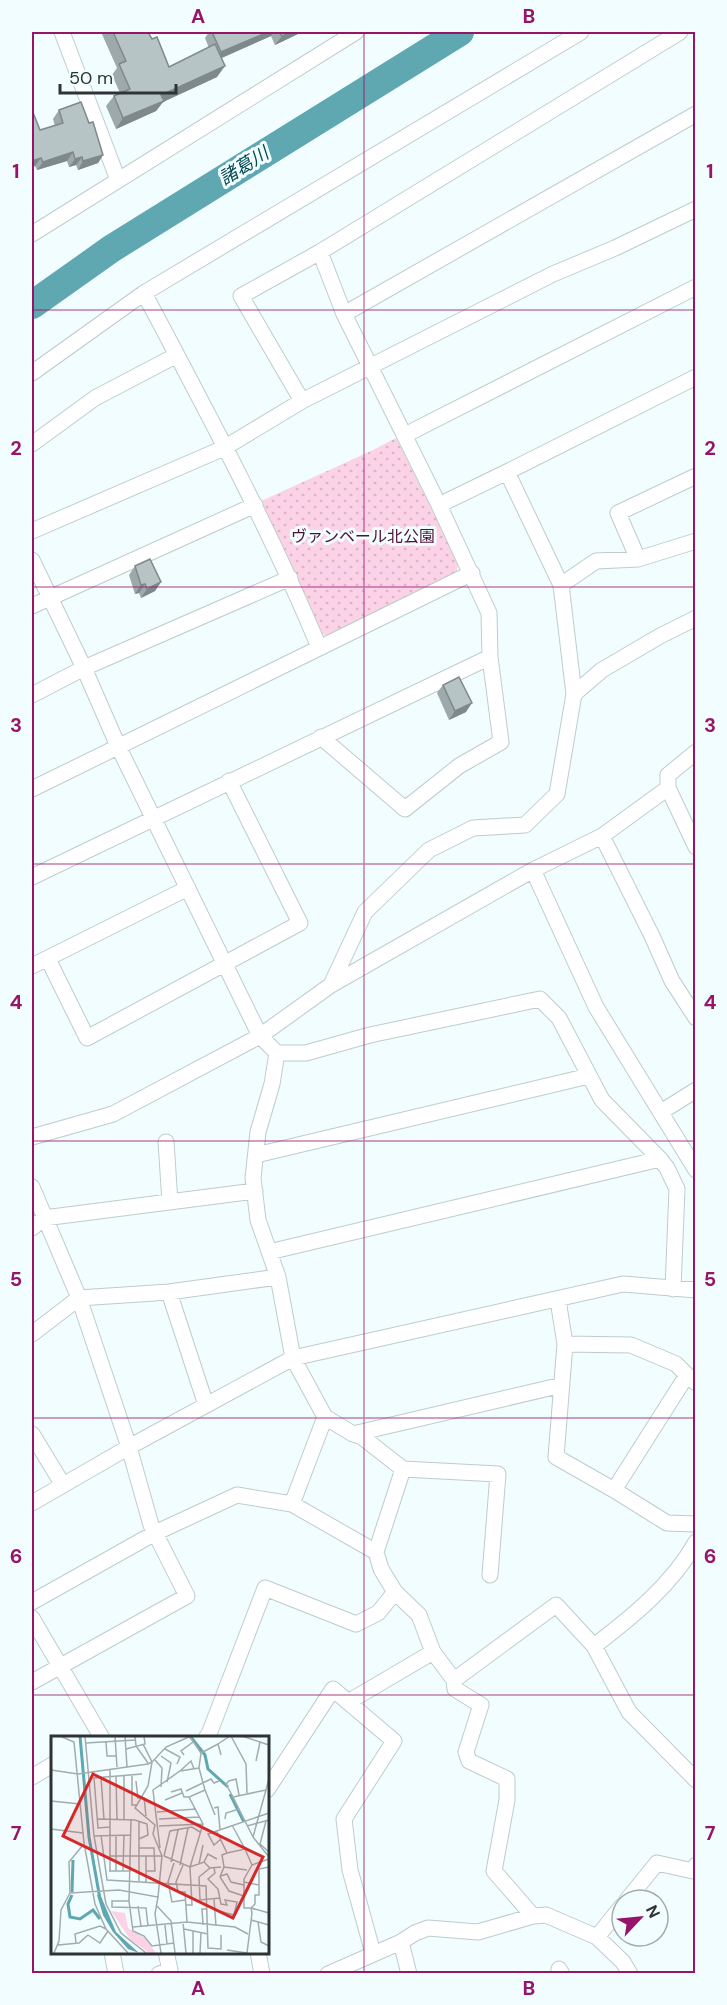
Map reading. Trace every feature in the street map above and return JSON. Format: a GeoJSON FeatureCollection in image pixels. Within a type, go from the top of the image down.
{"type":"FeatureCollection","features":[{"type":"Feature","properties":{"kind":"street"},"geometry":{"type":"LineString","coordinates":[[62,32],[118,180]]}},
{"type":"Feature","properties":{"kind":"street"},"geometry":{"type":"LineString","coordinates":[[32,234],[356,32]]}},
{"type":"Feature","properties":{"kind":"street"},"geometry":{"type":"LineString","coordinates":[[32,373],[144,293],[581,32]]}},
{"type":"Feature","properties":{"kind":"street"},"geometry":{"type":"LineString","coordinates":[[302,401],[241,296],[320,252],[680,32]]}},
{"type":"Feature","properties":{"kind":"street"},"geometry":{"type":"LineString","coordinates":[[344,314],[696,114]]}},
{"type":"Feature","properties":{"kind":"street"},"geometry":{"type":"LineString","coordinates":[[32,531],[224,448],[302,401],[553,274],[615,248],[696,209]]}},
{"type":"Feature","properties":{"kind":"street"},"geometry":{"type":"LineString","coordinates":[[320,252],[344,314],[439,504],[489,613],[490,657],[501,742],[459,766],[405,809],[321,737]]}},
{"type":"Feature","properties":{"kind":"street"},"geometry":{"type":"LineString","coordinates":[[405,435],[696,287]]}},
{"type":"Feature","properties":{"kind":"street"},"geometry":{"type":"LineString","coordinates":[[144,293],[255,505],[290,578],[319,647]]}},
{"type":"Feature","properties":{"kind":"street"},"geometry":{"type":"LineString","coordinates":[[32,444],[95,398],[177,355]]}},
{"type":"Feature","properties":{"kind":"street"},"geometry":{"type":"LineString","coordinates":[[439,504],[696,377]]}},
{"type":"Feature","properties":{"kind":"street"},"geometry":{"type":"LineString","coordinates":[[331,985],[365,912],[429,850],[473,828],[525,825],[557,794],[574,694],[561,585],[507,472]]}},
{"type":"Feature","properties":{"kind":"street"},"geometry":{"type":"LineString","coordinates":[[638,559],[618,513],[696,476]]}},
{"type":"Feature","properties":{"kind":"street"},"geometry":{"type":"LineString","coordinates":[[32,606],[255,505]]}},
{"type":"Feature","properties":{"kind":"street"},"geometry":{"type":"LineString","coordinates":[[561,585],[596,561],[638,559],[696,541]]}},
{"type":"Feature","properties":{"kind":"street"},"geometry":{"type":"LineString","coordinates":[[32,560],[84,668],[118,746],[260,1036],[277,1053],[306,1053],[370,1035],[540,999],[559,1018],[602,1100],[660,1159],[677,1189],[673,1289]]}},
{"type":"Feature","properties":{"kind":"street"},"geometry":{"type":"LineString","coordinates":[[32,789],[472,573]]}},
{"type":"Feature","properties":{"kind":"street"},"geometry":{"type":"LineString","coordinates":[[32,694],[84,668],[290,578]]}},
{"type":"Feature","properties":{"kind":"street"},"geometry":{"type":"LineString","coordinates":[[574,694],[602,670],[696,618]]}},
{"type":"Feature","properties":{"kind":"street"},"geometry":{"type":"LineString","coordinates":[[32,877],[490,657]]}},
{"type":"Feature","properties":{"kind":"street"},"geometry":{"type":"LineString","coordinates":[[696,753],[668,775],[668,788],[696,847]]}},
{"type":"Feature","properties":{"kind":"street"},"geometry":{"type":"LineString","coordinates":[[48,958],[87,1038],[300,923],[229,781]]}},
{"type":"Feature","properties":{"kind":"street"},"geometry":{"type":"LineString","coordinates":[[32,1137],[113,1114],[260,1036],[331,985],[533,870],[602,836],[668,788]]}},
{"type":"Feature","properties":{"kind":"street"},"geometry":{"type":"LineString","coordinates":[[602,836],[672,981],[696,1018]]}},
{"type":"Feature","properties":{"kind":"street"},"geometry":{"type":"LineString","coordinates":[[533,870],[596,1007],[696,1170]]}},
{"type":"Feature","properties":{"kind":"street"},"geometry":{"type":"LineString","coordinates":[[32,966],[188,888]]}},
{"type":"Feature","properties":{"kind":"street"},"geometry":{"type":"LineString","coordinates":[[277,1053],[272,1084],[258,1132],[254,1178],[258,1220],[278,1277],[293,1358],[325,1417],[362,1437],[403,1469],[498,1474],[490,1575]]}},
{"type":"Feature","properties":{"kind":"street"},"geometry":{"type":"LineString","coordinates":[[256,1155],[590,1076]]}},
{"type":"Feature","properties":{"kind":"street"},"geometry":{"type":"LineString","coordinates":[[661,1112],[696,1090]]}},
{"type":"Feature","properties":{"kind":"street"},"geometry":{"type":"LineString","coordinates":[[166,1142],[170,1202]]}},
{"type":"Feature","properties":{"kind":"street"},"geometry":{"type":"LineString","coordinates":[[269,1252],[660,1159]]}},
{"type":"Feature","properties":{"kind":"street"},"geometry":{"type":"LineString","coordinates":[[32,1187],[79,1298],[129,1447],[154,1533],[187,1596],[32,1682]]}},
{"type":"Feature","properties":{"kind":"street"},"geometry":{"type":"LineString","coordinates":[[32,1228],[44,1218],[255,1191]]}},
{"type":"Feature","properties":{"kind":"street"},"geometry":{"type":"LineString","coordinates":[[32,1334],[79,1298],[169,1292],[278,1277]]}},
{"type":"Feature","properties":{"kind":"street"},"geometry":{"type":"LineString","coordinates":[[32,1503],[129,1447],[293,1358],[623,1284],[696,1290]]}},
{"type":"Feature","properties":{"kind":"street"},"geometry":{"type":"LineString","coordinates":[[169,1292],[206,1405]]}},
{"type":"Feature","properties":{"kind":"street"},"geometry":{"type":"LineString","coordinates":[[558,1300],[565,1344],[556,1457],[667,1523],[696,1524]]}},
{"type":"Feature","properties":{"kind":"street"},"geometry":{"type":"LineString","coordinates":[[565,1344],[631,1346],[676,1364],[691,1379],[614,1490]]}},
{"type":"Feature","properties":{"kind":"street"},"geometry":{"type":"LineString","coordinates":[[353,1434],[562,1385]]}},
{"type":"Feature","properties":{"kind":"street"},"geometry":{"type":"LineString","coordinates":[[292,1504],[325,1417]]}},
{"type":"Feature","properties":{"kind":"street"},"geometry":{"type":"LineString","coordinates":[[32,1434],[63,1485]]}},
{"type":"Feature","properties":{"kind":"street"},"geometry":{"type":"LineString","coordinates":[[403,1469],[375,1551],[381,1569],[395,1592],[418,1615],[433,1652],[454,1680],[455,1689],[481,1705],[466,1752],[469,1761],[507,1779],[507,1800],[494,1870],[533,1916]]}},
{"type":"Feature","properties":{"kind":"street"},"geometry":{"type":"LineString","coordinates":[[32,1602],[154,1533],[237,1495],[292,1504],[375,1551]]}},
{"type":"Feature","properties":{"kind":"street"},"geometry":{"type":"LineString","coordinates":[[594,1646],[623,1624],[662,1587],[686,1559],[696,1542]]}},
{"type":"Feature","properties":{"kind":"street"},"geometry":{"type":"LineString","coordinates":[[208,1736],[265,1588],[356,1624],[378,1613],[395,1592]]}},
{"type":"Feature","properties":{"kind":"street"},"geometry":{"type":"LineString","coordinates":[[454,1680],[556,1605],[594,1646],[629,1712],[696,1780]]}},
{"type":"Feature","properties":{"kind":"street"},"geometry":{"type":"LineString","coordinates":[[32,1618],[99,1736]]}},
{"type":"Feature","properties":{"kind":"street"},"geometry":{"type":"LineString","coordinates":[[348,1702],[433,1652]]}},
{"type":"Feature","properties":{"kind":"street"},"geometry":{"type":"LineString","coordinates":[[268,1788],[333,1689],[394,1742],[344,1819],[350,1870],[373,1953]]}},
{"type":"Feature","properties":{"kind":"street"},"geometry":{"type":"LineString","coordinates":[[32,1777],[51,1765]]}},
{"type":"Feature","properties":{"kind":"street"},"geometry":{"type":"LineString","coordinates":[[637,1888],[657,1863],[693,1871],[696,1865]]}},
{"type":"Feature","properties":{"kind":"street"},"geometry":{"type":"LineString","coordinates":[[328,1974],[428,1928],[478,1932],[533,1916],[546,1915],[597,1937],[623,1962],[630,1974]]}},
{"type":"Feature","properties":{"kind":"street"},"geometry":{"type":"LineString","coordinates":[[597,1937],[610,1921]]}},
{"type":"Feature","properties":{"kind":"street"},"geometry":{"type":"LineString","coordinates":[[401,1942],[409,1974]]}},
{"type":"Feature","properties":{"kind":"street"},"geometry":{"type":"LineString","coordinates":[[112,1954],[116,1974]]}},
{"type":"Feature","properties":{"kind":"street"},"geometry":{"type":"LineString","coordinates":[[159,1974],[170,1970],[166,1954]]}},
{"type":"Feature","properties":{"kind":"street"},"geometry":{"type":"LineString","coordinates":[[258,1954],[262,1974]]}},
{"type":"Feature","properties":{"kind":"green space","name":"ヴァンベール北公園"},"geometry":{"type":"Polygon","coordinates":[[[396,438],[458,561],[457,573],[330,637],[322,634],[259,502],[396,438]]]}},
{"type":"Feature","properties":{"kind":"building"},"geometry":{"type":"Polygon","coordinates":[[[113,32],[148,32],[152,39],[157,37],[169,67],[215,44],[225,66],[161,95],[164,101],[123,118],[114,96],[130,89],[119,64],[126,61],[113,32]]]}},
{"type":"Feature","properties":{"kind":"building"},"geometry":{"type":"Polygon","coordinates":[[[212,32],[268,32],[221,52],[212,32]]]}},
{"type":"Feature","properties":{"kind":"building"},"geometry":{"type":"Polygon","coordinates":[[[279,32],[292,32],[282,36],[279,32]]]}},
{"type":"Feature","properties":{"kind":"building"},"geometry":{"type":"Polygon","coordinates":[[[81,102],[89,123],[93,122],[103,155],[83,161],[82,157],[75,159],[73,152],[43,162],[41,158],[32,161],[32,110],[40,130],[63,123],[59,110],[81,102]]]}},
{"type":"Feature","properties":{"kind":"building"},"geometry":{"type":"Polygon","coordinates":[[[150,559],[161,582],[147,589],[145,584],[141,585],[135,566],[150,559]]]}},
{"type":"Feature","properties":{"kind":"building"},"geometry":{"type":"Polygon","coordinates":[[[459,677],[472,703],[455,711],[443,685],[459,677]]]}},
{"type":"Feature","properties":{"kind":"waterway","name":"諸葛川"},"geometry":{"type":"LineString","coordinates":[[32,305],[111,249],[460,32]]}}]}
